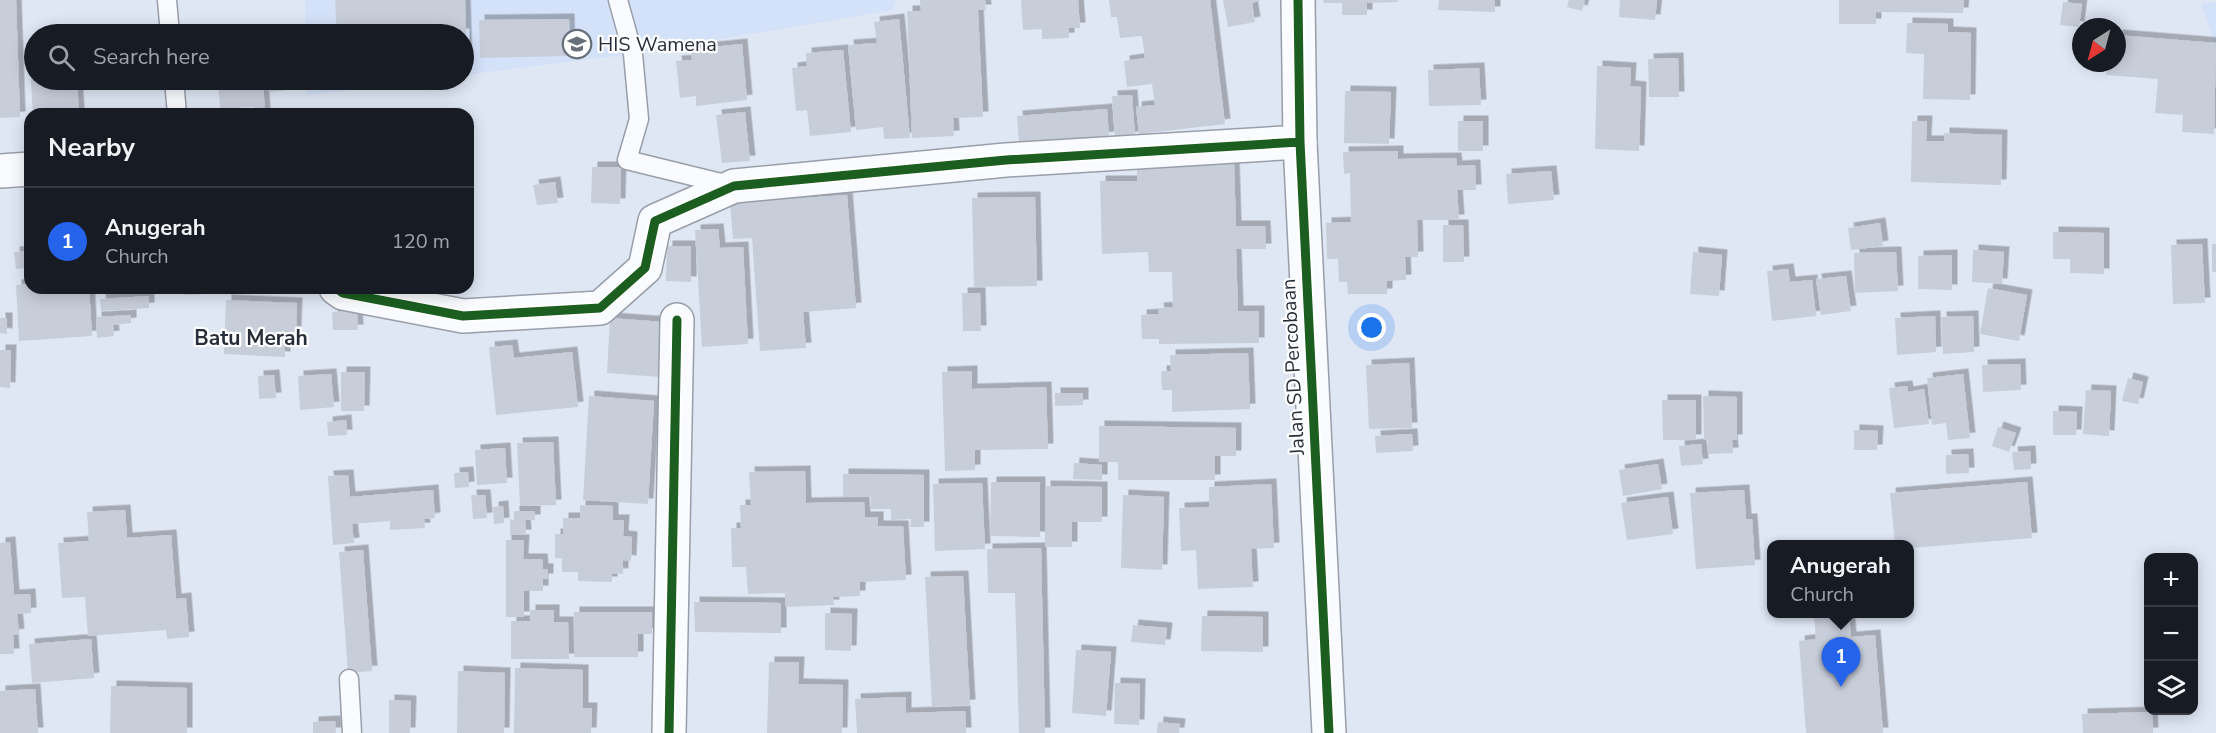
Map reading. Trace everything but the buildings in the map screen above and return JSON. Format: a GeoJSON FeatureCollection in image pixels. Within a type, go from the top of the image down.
{"type":"FeatureCollection","features":[{"type":"Feature","properties":{"kind":"street","name":"Jalan SD Percobaan"},"geometry":{"type":"LineString","coordinates":[[1298,0],[1300,142],[1329,733]]}},
{"type":"Feature","properties":{"kind":"street"},"geometry":{"type":"LineString","coordinates":[[348,294],[463,315],[600,308],[645,268],[655,221],[734,186],[1005,160],[1300,142]]}},
{"type":"Feature","properties":{"kind":"street"},"geometry":{"type":"LineString","coordinates":[[0,171],[24,169]]}},
{"type":"Feature","properties":{"kind":"street"},"geometry":{"type":"LineString","coordinates":[[669,733],[677,320]]}},
{"type":"Feature","properties":{"kind":"lane"},"geometry":{"type":"LineString","coordinates":[[167,0],[169,24]]}},
{"type":"Feature","properties":{"kind":"lane"},"geometry":{"type":"LineString","coordinates":[[618,0],[633,54],[639,119],[627,160],[734,186]]}},
{"type":"Feature","properties":{"kind":"lane"},"geometry":{"type":"LineString","coordinates":[[175,90],[176,108]]}},
{"type":"Feature","properties":{"kind":"lane"},"geometry":{"type":"LineString","coordinates":[[349,679],[352,733]]}},
{"type":"Feature","properties":{"kind":"shaded area","name":"HIS Wamena"},"geometry":{"type":"Polygon","coordinates":[[[305,0],[896,0],[893,10],[633,54],[474,74],[474,24],[305,24],[305,0]]]}},
{"type":"Feature","properties":{"kind":"shaded area"},"geometry":{"type":"Polygon","coordinates":[[[2216,2],[2216,45],[2201,4],[2216,2]]]}},
{"type":"Feature","properties":{"kind":"shaded area"},"geometry":{"type":"Polygon","coordinates":[[[307,90],[348,90],[307,95],[307,90]]]}},
{"type":"Feature","properties":{"kind":"cycle path"},"geometry":{"type":"LineString","coordinates":[[1298,0],[1300,142],[1329,733]]}},
{"type":"Feature","properties":{"kind":"cycle path"},"geometry":{"type":"LineString","coordinates":[[348,294],[463,316],[600,308],[645,268],[655,221],[734,186],[1006,160],[1300,142]]}},
{"type":"Feature","properties":{"kind":"cycle path"},"geometry":{"type":"LineString","coordinates":[[669,733],[677,320]]}},
{"type":"Feature","properties":{"kind":"place","name":"HIS Wamena"},"geometry":{"type":"Point","coordinates":[577,44]}},
{"type":"Feature","properties":{"kind":"place","name":"Anugerah"},"geometry":{"type":"Point","coordinates":[1841,687]}},
{"type":"Feature","properties":{"kind":"district","name":"Batu Merah"},"geometry":{"type":"Point","coordinates":[251,338]}}]}
